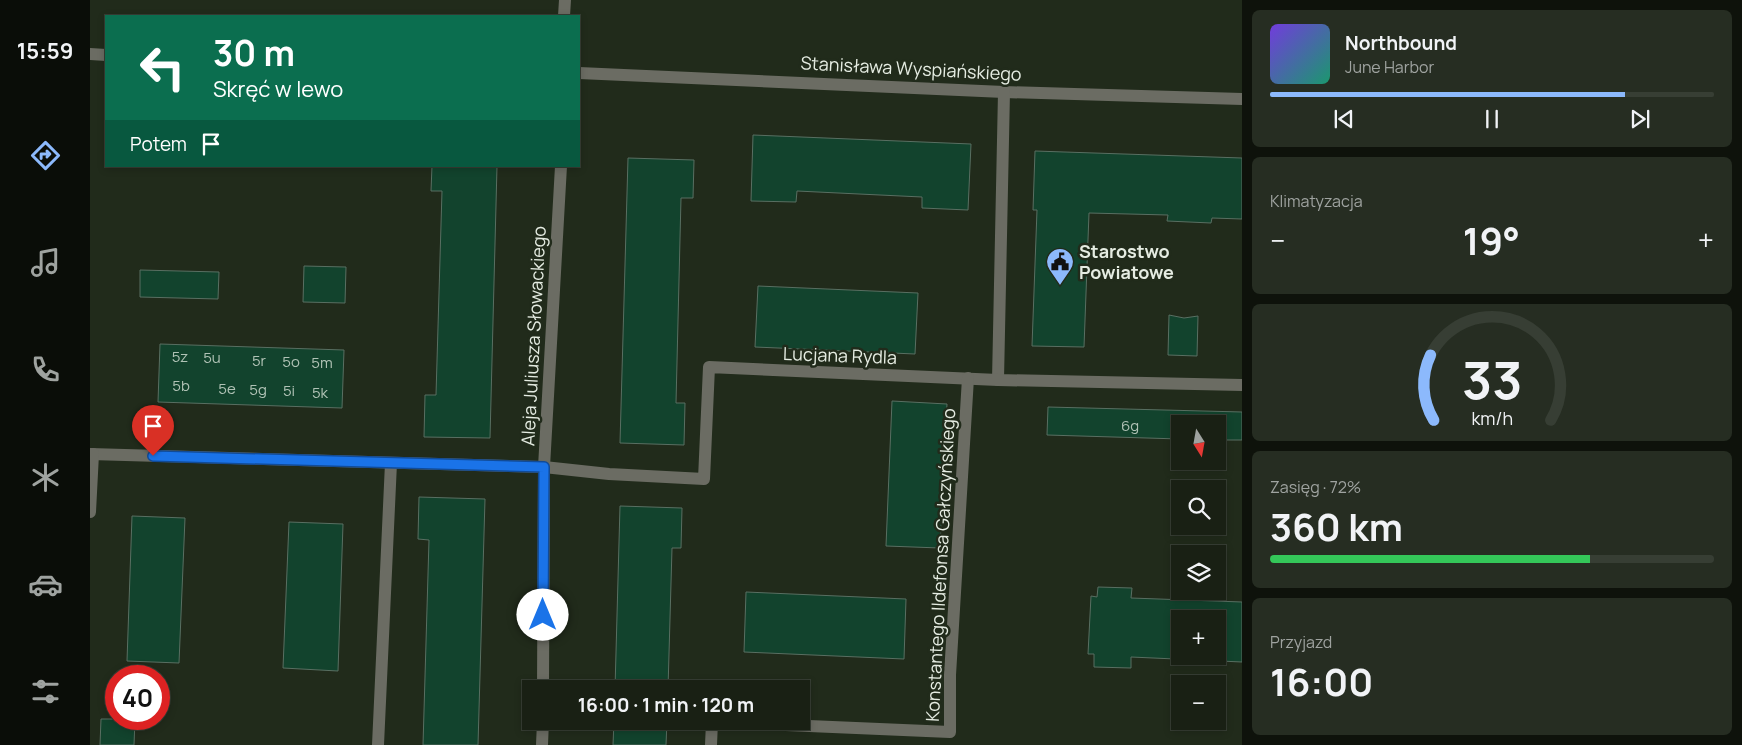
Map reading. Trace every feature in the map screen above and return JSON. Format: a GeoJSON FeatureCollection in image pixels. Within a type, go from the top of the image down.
{"type":"FeatureCollection","features":[{"type":"Feature","properties":{"kind":"street"},"geometry":{"type":"LineString","coordinates":[[564,15],[565,0]]}},
{"type":"Feature","properties":{"kind":"street"},"geometry":{"type":"LineString","coordinates":[[90,54],[105,55]]}},
{"type":"Feature","properties":{"kind":"street","name":"Stanisława Wyspiańskiego"},"geometry":{"type":"LineString","coordinates":[[580,73],[1004,92],[1242,100]]}},
{"type":"Feature","properties":{"kind":"street"},"geometry":{"type":"LineString","coordinates":[[998,380],[1004,92]]}},
{"type":"Feature","properties":{"kind":"street","name":"Aleja Juliusza Słowackiego"},"geometry":{"type":"LineString","coordinates":[[543,680],[544,467],[561,167]]}},
{"type":"Feature","properties":{"kind":"street","name":"Lucjana Rydla"},"geometry":{"type":"LineString","coordinates":[[544,467],[609,474],[704,479],[709,368],[998,380],[1242,385]]}},
{"type":"Feature","properties":{"kind":"street","name":"Konstantego Ildefonsa Gałczyńskiego"},"geometry":{"type":"LineString","coordinates":[[711,745],[712,722],[950,732],[951,665],[968,378]]}},
{"type":"Feature","properties":{"kind":"street"},"geometry":{"type":"LineString","coordinates":[[90,512],[92,454],[544,467]]}},
{"type":"Feature","properties":{"kind":"street"},"geometry":{"type":"LineString","coordinates":[[378,745],[391,463]]}},
{"type":"Feature","properties":{"kind":"street"},"geometry":{"type":"LineString","coordinates":[[542,730],[542,745]]}},
{"type":"Feature","properties":{"kind":"building"},"geometry":{"type":"Polygon","coordinates":[[[753,135],[971,144],[968,210],[922,208],[922,197],[797,191],[796,202],[751,201],[753,135]]]}},
{"type":"Feature","properties":{"kind":"building","name":"Starostwo Powiatowe"},"geometry":{"type":"Polygon","coordinates":[[[1035,151],[1242,158],[1242,219],[1212,218],[1211,223],[1167,221],[1168,215],[1089,213],[1084,347],[1032,346],[1037,210],[1033,210],[1035,151]]]}},
{"type":"Feature","properties":{"kind":"building"},"geometry":{"type":"Polygon","coordinates":[[[628,158],[694,160],[693,198],[681,198],[676,403],[685,403],[684,445],[620,443],[628,158]]]}},
{"type":"Feature","properties":{"kind":"building"},"geometry":{"type":"Polygon","coordinates":[[[432,167],[497,167],[490,438],[424,437],[425,395],[436,395],[442,191],[431,191],[432,167]]]}},
{"type":"Feature","properties":{"kind":"building"},"geometry":{"type":"Polygon","coordinates":[[[304,266],[346,267],[345,303],[303,302],[304,266]]]}},
{"type":"Feature","properties":{"kind":"building"},"geometry":{"type":"Polygon","coordinates":[[[140,270],[219,272],[218,299],[140,297],[140,270]]]}},
{"type":"Feature","properties":{"kind":"building"},"geometry":{"type":"Polygon","coordinates":[[[758,286],[918,293],[915,354],[755,347],[758,286]]]}},
{"type":"Feature","properties":{"kind":"building"},"geometry":{"type":"Polygon","coordinates":[[[1169,315],[1184,318],[1198,316],[1197,356],[1168,355],[1169,315]]]}},
{"type":"Feature","properties":{"kind":"building"},"geometry":{"type":"Polygon","coordinates":[[[160,344],[344,350],[342,408],[158,402],[160,344]]]}},
{"type":"Feature","properties":{"kind":"building"},"geometry":{"type":"Polygon","coordinates":[[[892,401],[947,404],[940,548],[886,546],[892,401]]]}},
{"type":"Feature","properties":{"kind":"building"},"geometry":{"type":"Polygon","coordinates":[[[1048,407],[1242,412],[1242,440],[1226,440],[1226,415],[1171,415],[1171,439],[1047,435],[1048,407]]]}},
{"type":"Feature","properties":{"kind":"building"},"geometry":{"type":"Polygon","coordinates":[[[419,497],[485,499],[478,745],[423,745],[429,540],[418,539],[419,497]]]}},
{"type":"Feature","properties":{"kind":"building"},"geometry":{"type":"Polygon","coordinates":[[[620,506],[682,508],[681,548],[672,548],[668,680],[615,680],[620,506]]]}},
{"type":"Feature","properties":{"kind":"building"},"geometry":{"type":"Polygon","coordinates":[[[132,516],[185,518],[179,663],[127,661],[132,516]]]}},
{"type":"Feature","properties":{"kind":"building"},"geometry":{"type":"Polygon","coordinates":[[[289,522],[343,524],[338,671],[283,668],[289,522]]]}},
{"type":"Feature","properties":{"kind":"building"},"geometry":{"type":"Polygon","coordinates":[[[1098,587],[1132,588],[1131,598],[1242,602],[1242,662],[1226,661],[1226,610],[1171,610],[1171,659],[1131,657],[1131,668],[1094,667],[1094,654],[1088,654],[1091,596],[1097,597],[1098,587]]]}},
{"type":"Feature","properties":{"kind":"building"},"geometry":{"type":"Polygon","coordinates":[[[746,592],[906,599],[904,659],[744,652],[746,592]]]}},
{"type":"Feature","properties":{"kind":"building"},"geometry":{"type":"Polygon","coordinates":[[[101,719],[105,719],[105,730],[135,730],[134,745],[100,745],[101,719]]]}},
{"type":"Feature","properties":{"kind":"building"},"geometry":{"type":"Polygon","coordinates":[[[614,730],[667,730],[666,745],[613,745],[614,730]]]}},
{"type":"Feature","properties":{"kind":"place","name":"Starostwo Powiatowe"},"geometry":{"type":"Point","coordinates":[1060,286]}},
{"type":"Feature","properties":{"kind":"route"},"geometry":{"type":"LineString","coordinates":[[153,456],[544,467],[543,615]]}}]}
